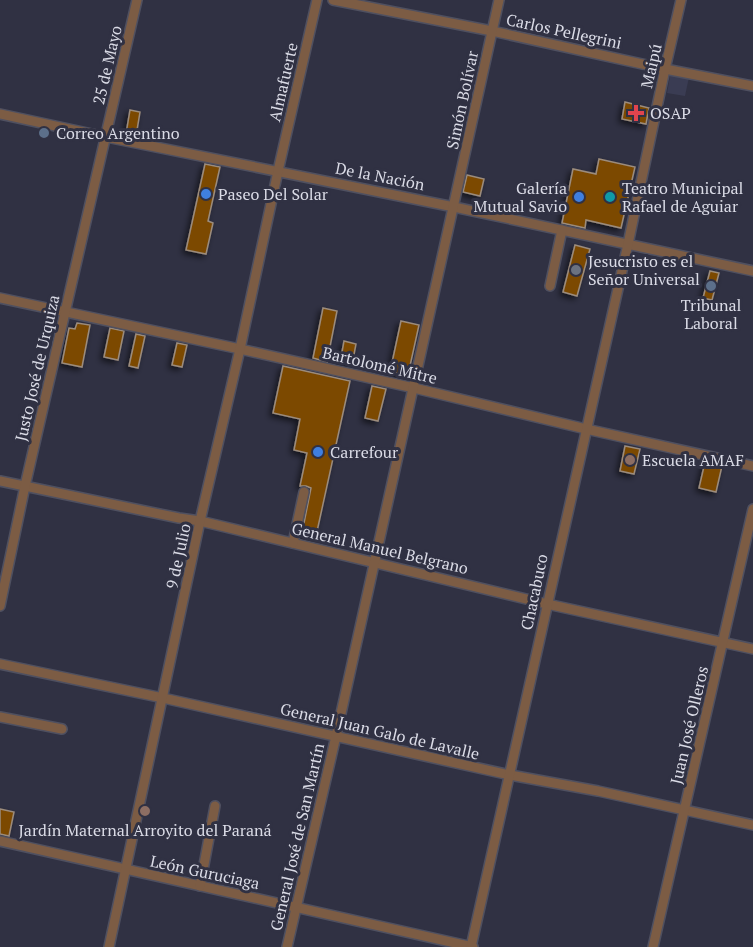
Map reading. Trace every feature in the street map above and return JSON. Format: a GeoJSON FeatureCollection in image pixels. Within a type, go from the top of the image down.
{"type":"FeatureCollection","features":[{"type":"Feature","properties":{"kind":"street","name":"25 de Mayo"},"geometry":{"type":"LineString","coordinates":[[106,137],[137,0]]}},
{"type":"Feature","properties":{"kind":"street","name":"Almafuerte"},"geometry":{"type":"LineString","coordinates":[[278,171],[317,0]]}},
{"type":"Feature","properties":{"kind":"street","name":"Carlos Pellegrini"},"geometry":{"type":"LineString","coordinates":[[333,0],[753,86]]}},
{"type":"Feature","properties":{"kind":"street","name":"Simón Bolívar"},"geometry":{"type":"LineString","coordinates":[[454,207],[499,0]]}},
{"type":"Feature","properties":{"kind":"street","name":"Maipú"},"geometry":{"type":"LineString","coordinates":[[628,244],[681,0]]}},
{"type":"Feature","properties":{"kind":"street","name":"De la Nación"},"geometry":{"type":"LineString","coordinates":[[0,114],[753,271]]}},
{"type":"Feature","properties":{"kind":"street","name":"Justo José de Urquiza"},"geometry":{"type":"LineString","coordinates":[[0,606],[25,486],[106,137]]}},
{"type":"Feature","properties":{"kind":"street","name":"9 de Julio"},"geometry":{"type":"LineString","coordinates":[[109,947],[278,171]]}},
{"type":"Feature","properties":{"kind":"street","name":"General José de San Martín"},"geometry":{"type":"LineString","coordinates":[[286,947],[336,736],[454,207]]}},
{"type":"Feature","properties":{"kind":"street"},"geometry":{"type":"LineString","coordinates":[[550,286],[562,230]]}},
{"type":"Feature","properties":{"kind":"street","name":"Chacabuco"},"geometry":{"type":"LineString","coordinates":[[472,947],[628,244]]}},
{"type":"Feature","properties":{"kind":"street","name":"Bartolomé Mitre"},"geometry":{"type":"LineString","coordinates":[[0,298],[240,349],[753,466]]}},
{"type":"Feature","properties":{"kind":"street","name":"General Manuel Belgrano"},"geometry":{"type":"LineString","coordinates":[[0,481],[200,521],[547,604],[753,649]]}},
{"type":"Feature","properties":{"kind":"street"},"geometry":{"type":"LineString","coordinates":[[293,543],[304,492]]}},
{"type":"Feature","properties":{"kind":"street","name":"Juan José Olleros"},"geometry":{"type":"LineString","coordinates":[[653,947],[753,509]]}},
{"type":"Feature","properties":{"kind":"street","name":"General Juan Galo de Lavalle"},"geometry":{"type":"LineString","coordinates":[[0,664],[510,775],[598,791],[753,825]]}},
{"type":"Feature","properties":{"kind":"street"},"geometry":{"type":"LineString","coordinates":[[0,717],[62,729]]}},
{"type":"Feature","properties":{"kind":"street"},"geometry":{"type":"LineString","coordinates":[[200,886],[215,806]]}},
{"type":"Feature","properties":{"kind":"street","name":"León Guruciaga"},"geometry":{"type":"LineString","coordinates":[[0,841],[472,947]]}},
{"type":"Feature","properties":{"kind":"shaded area"},"geometry":{"type":"Polygon","coordinates":[[[673,74],[689,77],[685,96],[667,93],[670,76],[673,74]]]}},
{"type":"Feature","properties":{"kind":"building","name":"OSAP"},"geometry":{"type":"Polygon","coordinates":[[[625,102],[649,108],[646,124],[622,119],[625,102]]]}},
{"type":"Feature","properties":{"kind":"building"},"geometry":{"type":"Polygon","coordinates":[[[130,110],[140,112],[136,136],[126,134],[130,110]]]}},
{"type":"Feature","properties":{"kind":"building","name":"Teatro Municipal Rafael de Aguiar"},"geometry":{"type":"Polygon","coordinates":[[[599,159],[635,167],[621,228],[586,220],[585,228],[562,223],[573,169],[596,174],[599,159]]]}},
{"type":"Feature","properties":{"kind":"building","name":"Paseo Del Solar"},"geometry":{"type":"Polygon","coordinates":[[[205,164],[220,167],[208,221],[213,223],[206,254],[186,250],[205,164]]]}},
{"type":"Feature","properties":{"kind":"building"},"geometry":{"type":"Polygon","coordinates":[[[467,175],[484,179],[480,196],[463,192],[467,175]]]}},
{"type":"Feature","properties":{"kind":"building","name":"Jesucristo es el Señor Universal"},"geometry":{"type":"Polygon","coordinates":[[[575,245],[590,249],[577,296],[563,292],[575,245]]]}},
{"type":"Feature","properties":{"kind":"building","name":"Tribunal Laboral"},"geometry":{"type":"Polygon","coordinates":[[[710,271],[719,273],[712,300],[703,298],[710,271]]]}},
{"type":"Feature","properties":{"kind":"building"},"geometry":{"type":"Polygon","coordinates":[[[323,308],[337,311],[327,362],[313,358],[323,308]]]}},
{"type":"Feature","properties":{"kind":"building"},"geometry":{"type":"Polygon","coordinates":[[[401,321],[419,325],[408,375],[390,372],[401,321]]]}},
{"type":"Feature","properties":{"kind":"building"},"geometry":{"type":"Polygon","coordinates":[[[77,323],[90,325],[82,367],[62,363],[69,328],[75,329],[77,323]]]}},
{"type":"Feature","properties":{"kind":"building"},"geometry":{"type":"Polygon","coordinates":[[[110,328],[124,331],[118,360],[104,357],[110,328]]]}},
{"type":"Feature","properties":{"kind":"building"},"geometry":{"type":"Polygon","coordinates":[[[136,334],[145,336],[138,368],[129,366],[136,334]]]}},
{"type":"Feature","properties":{"kind":"building"},"geometry":{"type":"Polygon","coordinates":[[[344,341],[356,344],[352,365],[340,363],[344,341]]]}},
{"type":"Feature","properties":{"kind":"building"},"geometry":{"type":"Polygon","coordinates":[[[177,343],[187,345],[182,367],[172,365],[177,343]]]}},
{"type":"Feature","properties":{"kind":"building","name":"Carrefour"},"geometry":{"type":"Polygon","coordinates":[[[283,366],[350,381],[316,536],[302,533],[311,488],[300,486],[307,453],[294,450],[300,419],[273,413],[283,366]]]}},
{"type":"Feature","properties":{"kind":"building"},"geometry":{"type":"Polygon","coordinates":[[[372,386],[386,389],[378,421],[365,418],[372,386]]]}},
{"type":"Feature","properties":{"kind":"building","name":"Escuela AMAF"},"geometry":{"type":"Polygon","coordinates":[[[625,446],[640,449],[634,474],[620,471],[625,446]]]}},
{"type":"Feature","properties":{"kind":"building"},"geometry":{"type":"Polygon","coordinates":[[[705,462],[722,466],[716,492],[699,488],[705,462]]]}},
{"type":"Feature","properties":{"kind":"building"},"geometry":{"type":"Polygon","coordinates":[[[0,809],[14,812],[9,836],[0,834],[0,809]]]}},
{"type":"Feature","properties":{"kind":"place","name":"OSAP"},"geometry":{"type":"Point","coordinates":[636,113]}},
{"type":"Feature","properties":{"kind":"place","name":"Correo Argentino"},"geometry":{"type":"Point","coordinates":[44,133]}},
{"type":"Feature","properties":{"kind":"place","name":"Paseo Del Solar"},"geometry":{"type":"Point","coordinates":[206,194]}},
{"type":"Feature","properties":{"kind":"place","name":"Galería Mutual Savio"},"geometry":{"type":"Point","coordinates":[579,197]}},
{"type":"Feature","properties":{"kind":"place","name":"Teatro Municipal Rafael de Aguiar"},"geometry":{"type":"Point","coordinates":[610,197]}},
{"type":"Feature","properties":{"kind":"place","name":"Jesucristo es el Señor Universal"},"geometry":{"type":"Point","coordinates":[576,270]}},
{"type":"Feature","properties":{"kind":"place","name":"Tribunal Laboral"},"geometry":{"type":"Point","coordinates":[711,286]}},
{"type":"Feature","properties":{"kind":"place","name":"Carrefour"},"geometry":{"type":"Point","coordinates":[318,452]}},
{"type":"Feature","properties":{"kind":"place","name":"Escuela AMAF"},"geometry":{"type":"Point","coordinates":[630,460]}},
{"type":"Feature","properties":{"kind":"place","name":"Jardín Maternal Arroyito del Paraná"},"geometry":{"type":"Point","coordinates":[145,811]}}]}
